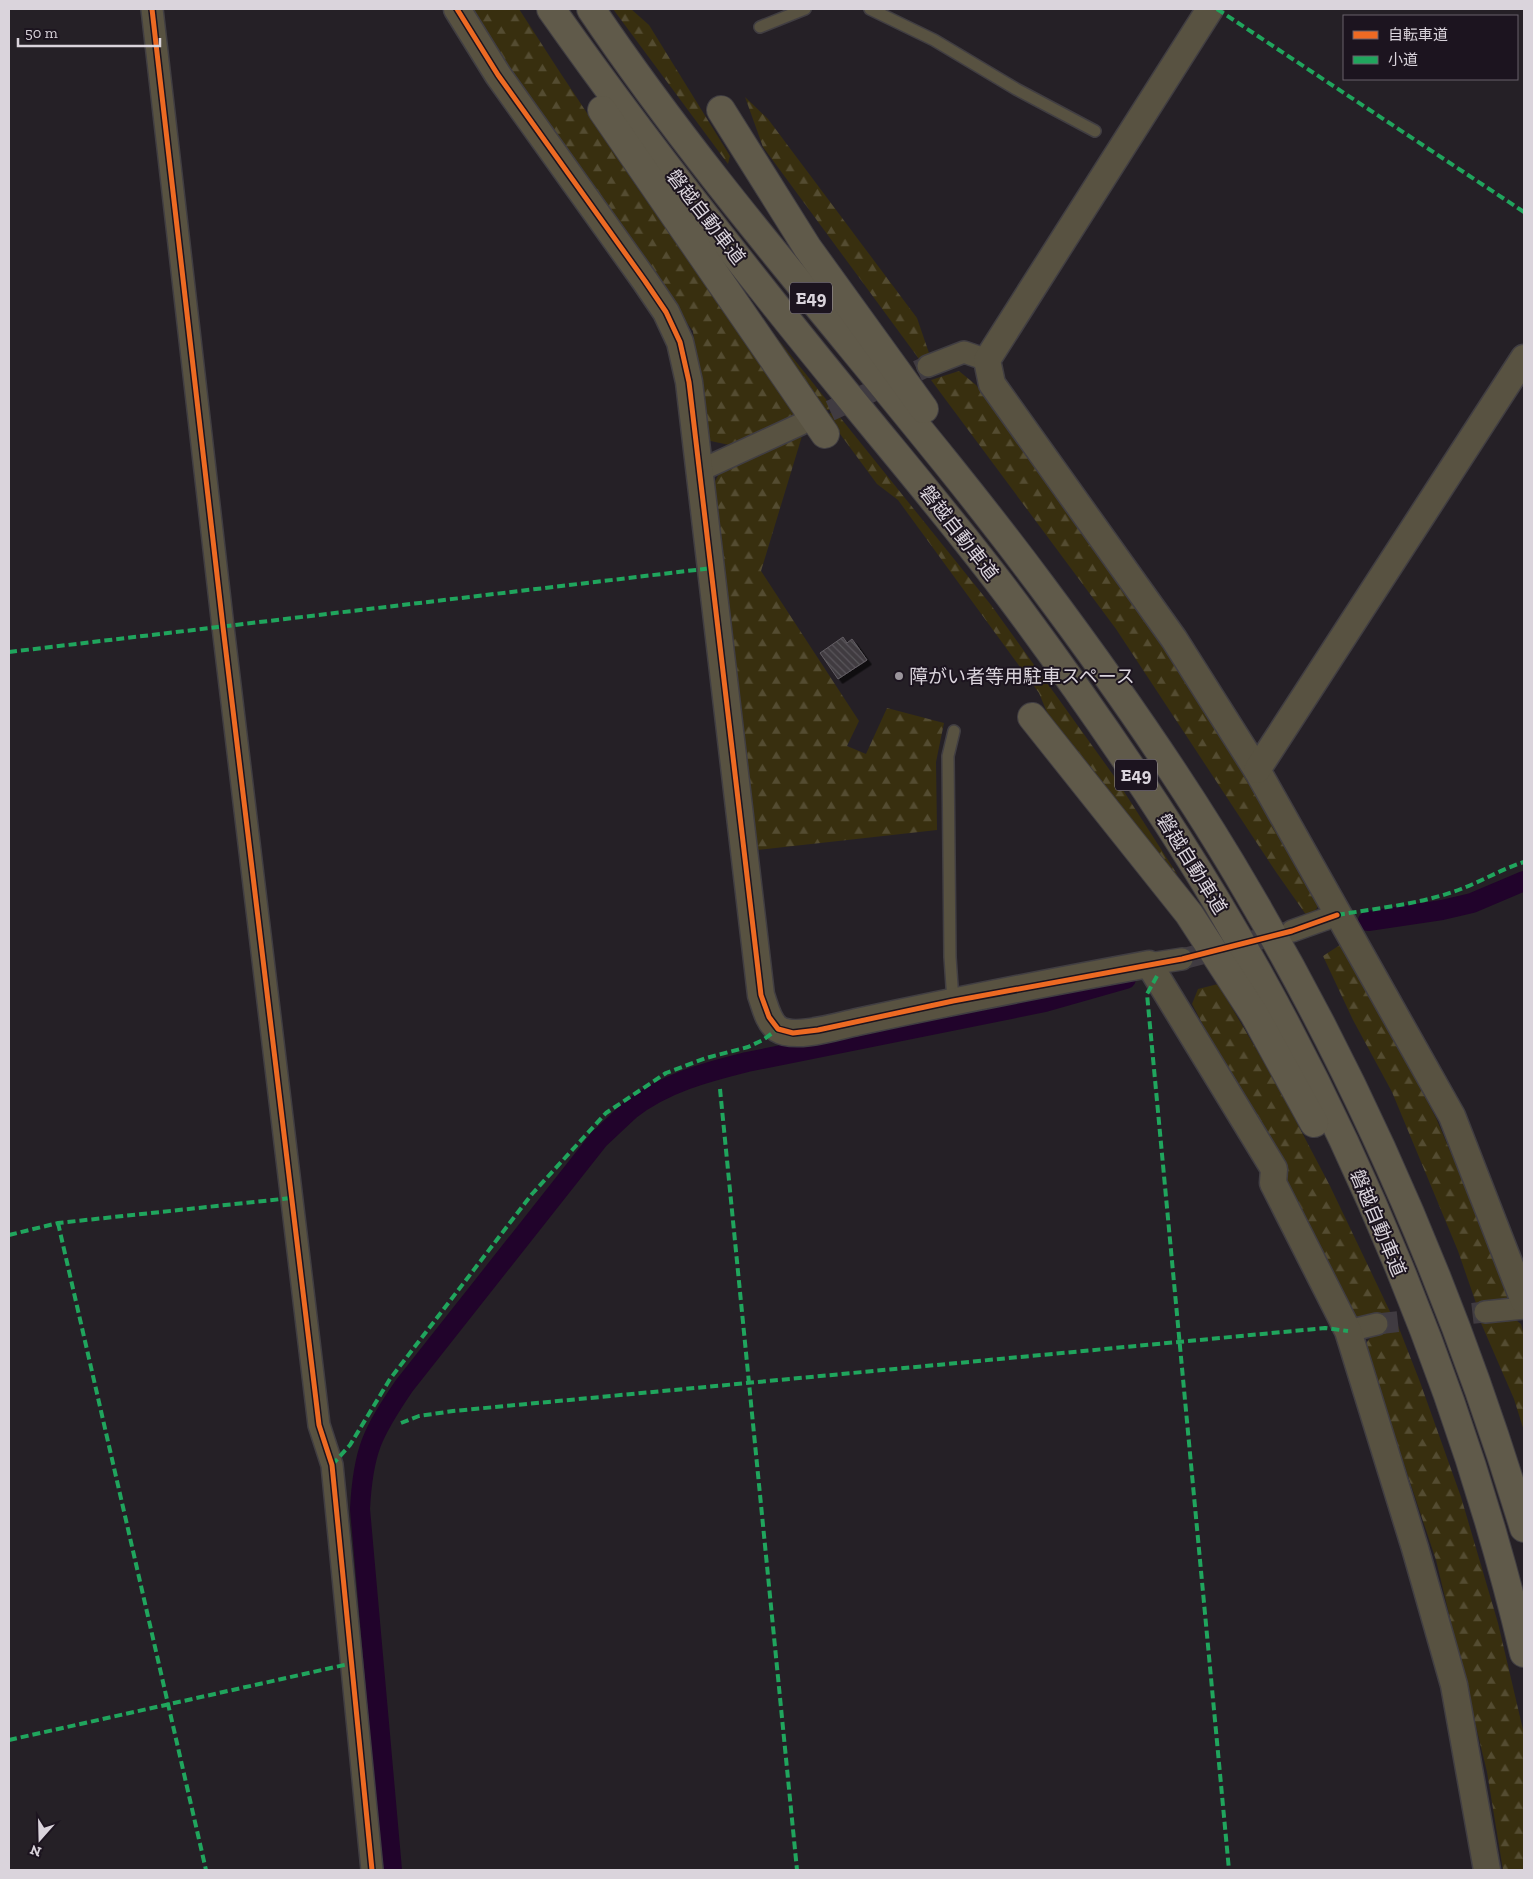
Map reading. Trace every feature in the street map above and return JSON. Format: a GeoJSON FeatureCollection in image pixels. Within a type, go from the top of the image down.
{"type":"FeatureCollection","features":[{"type":"Feature","properties":{"kind":"highway"},"geometry":{"type":"LineString","coordinates":[[546,9],[572,66],[813,429]]}},
{"type":"Feature","properties":{"kind":"highway","name":"磐越自動車道"},"geometry":{"type":"LineString","coordinates":[[551,9],[684,188],[1013,602],[1090,708],[1161,813],[1218,905],[1260,979],[1316,1086],[1388,1241],[1442,1379],[1498,1552],[1524,1653]]}},
{"type":"Feature","properties":{"kind":"highway","name":"磐越自動車道"},"geometry":{"type":"LineString","coordinates":[[592,9],[685,137],[1038,581],[1118,690],[1188,795],[1248,892],[1306,995],[1379,1140],[1420,1233],[1474,1372],[1524,1528]]}},
{"type":"Feature","properties":{"kind":"highway"},"geometry":{"type":"LineString","coordinates":[[721,110],[807,247],[886,358],[968,467],[1038,581]]}},
{"type":"Feature","properties":{"kind":"highway"},"geometry":{"type":"LineString","coordinates":[[1032,716],[1189,914],[1254,1014],[1331,1157],[1442,1379]]}},
{"type":"Feature","properties":{"kind":"street"},"geometry":{"type":"LineString","coordinates":[[152,9],[316,1406],[319,1425],[332,1465],[372,1870]]}},
{"type":"Feature","properties":{"kind":"street"},"geometry":{"type":"LineString","coordinates":[[457,9],[498,75],[666,312],[680,342],[699,471],[761,995],[769,1017],[778,1029],[793,1033],[818,1030],[953,1001],[1182,959]]}},
{"type":"Feature","properties":{"kind":"street"},"geometry":{"type":"LineString","coordinates":[[1210,9],[987,360],[992,384],[1174,639],[1257,770],[1337,916],[1452,1116],[1524,1301]]}},
{"type":"Feature","properties":{"kind":"street"},"geometry":{"type":"LineString","coordinates":[[928,366],[964,352],[987,360]]}},
{"type":"Feature","properties":{"kind":"street"},"geometry":{"type":"LineString","coordinates":[[1257,770],[1524,358]]}},
{"type":"Feature","properties":{"kind":"street"},"geometry":{"type":"LineString","coordinates":[[699,471],[813,429]]}},
{"type":"Feature","properties":{"kind":"street"},"geometry":{"type":"LineString","coordinates":[[1292,931],[1337,916]]}},
{"type":"Feature","properties":{"kind":"street"},"geometry":{"type":"LineString","coordinates":[[1149,964],[1274,1169],[1273,1183],[1348,1330],[1415,1548],[1454,1686],[1488,1870]]}},
{"type":"Feature","properties":{"kind":"street"},"geometry":{"type":"LineString","coordinates":[[1484,1312],[1524,1308]]}},
{"type":"Feature","properties":{"kind":"street"},"geometry":{"type":"LineString","coordinates":[[1348,1330],[1377,1324]]}},
{"type":"Feature","properties":{"kind":"lane"},"geometry":{"type":"LineString","coordinates":[[760,27],[805,9]]}},
{"type":"Feature","properties":{"kind":"lane"},"geometry":{"type":"LineString","coordinates":[[870,9],[934,40],[1016,88],[1096,131]]}},
{"type":"Feature","properties":{"kind":"lane"},"geometry":{"type":"LineString","coordinates":[[953,1001],[950,957],[948,756],[954,731]]}},
{"type":"Feature","properties":{"kind":"green space"},"geometry":{"type":"Polygon","coordinates":[[[470,9],[519,9],[624,169],[796,415],[734,446],[706,440],[693,331],[536,114],[470,9]]]}},
{"type":"Feature","properties":{"kind":"green space"},"geometry":{"type":"Polygon","coordinates":[[[613,9],[631,9],[649,25],[730,156],[728,164],[613,9]]]}},
{"type":"Feature","properties":{"kind":"green space"},"geometry":{"type":"Polygon","coordinates":[[[745,97],[768,119],[917,318],[930,356],[919,359],[763,147],[745,97]]]}},
{"type":"Feature","properties":{"kind":"green space"},"geometry":{"type":"Polygon","coordinates":[[[749,303],[833,408],[823,412],[749,303]]]}},
{"type":"Feature","properties":{"kind":"green space"},"geometry":{"type":"Polygon","coordinates":[[[959,371],[976,385],[1147,617],[1301,846],[1322,901],[1309,919],[1116,629],[931,380],[959,371]]]}},
{"type":"Feature","properties":{"kind":"green space"},"geometry":{"type":"Polygon","coordinates":[[[835,411],[991,605],[1114,776],[1177,874],[1174,876],[1053,727],[1039,693],[898,500],[877,484],[826,415],[835,411]]]}},
{"type":"Feature","properties":{"kind":"green space"},"geometry":{"type":"Polygon","coordinates":[[[801,432],[802,436],[761,571],[859,721],[847,746],[866,754],[887,708],[944,723],[936,762],[937,830],[757,850],[712,487],[720,472],[801,432]]]}},
{"type":"Feature","properties":{"kind":"green space"},"geometry":{"type":"Polygon","coordinates":[[[1343,943],[1355,962],[1436,1118],[1509,1290],[1508,1300],[1477,1306],[1458,1251],[1392,1092],[1353,1020],[1323,956],[1343,943]]]}},
{"type":"Feature","properties":{"kind":"green space"},"geometry":{"type":"Polygon","coordinates":[[[1218,984],[1276,1083],[1330,1186],[1394,1320],[1362,1321],[1351,1315],[1261,1135],[1192,1004],[1198,989],[1218,984]]]}},
{"type":"Feature","properties":{"kind":"green space"},"geometry":{"type":"Polygon","coordinates":[[[1512,1317],[1521,1324],[1524,1335],[1524,1431],[1514,1399],[1481,1323],[1489,1318],[1512,1317]]]}},
{"type":"Feature","properties":{"kind":"green space"},"geometry":{"type":"Polygon","coordinates":[[[1397,1323],[1461,1497],[1498,1623],[1524,1734],[1524,1870],[1503,1870],[1487,1772],[1436,1560],[1366,1350],[1367,1342],[1380,1325],[1397,1323]]]}},
{"type":"Feature","properties":{"kind":"building"},"geometry":{"type":"Polygon","coordinates":[[[843,637],[847,643],[852,639],[867,660],[838,679],[820,653],[843,637]]]}},
{"type":"Feature","properties":{"kind":"waterway"},"geometry":{"type":"LineString","coordinates":[[1368,921],[1442,910],[1472,903],[1524,881]]}},
{"type":"Feature","properties":{"kind":"waterway"},"geometry":{"type":"LineString","coordinates":[[392,1870],[360,1509],[361,1489],[367,1457],[377,1430],[404,1386],[599,1139],[630,1110],[643,1101],[671,1086],[701,1074],[747,1062],[1045,1002],[1126,979]]}},
{"type":"Feature","properties":{"kind":"tunnel"},"geometry":{"type":"LineString","coordinates":[[801,424],[928,366]]}},
{"type":"Feature","properties":{"kind":"tunnel"},"geometry":{"type":"LineString","coordinates":[[1182,959],[1288,932]]}},
{"type":"Feature","properties":{"kind":"tunnel"},"geometry":{"type":"LineString","coordinates":[[1377,1324],[1485,1312]]}},
{"type":"Feature","properties":{"kind":"marked path"},"geometry":{"type":"LineString","coordinates":[[1217,9],[1524,212]]}},
{"type":"Feature","properties":{"kind":"marked path"},"geometry":{"type":"LineString","coordinates":[[9,652],[712,568]]}},
{"type":"Feature","properties":{"kind":"marked path"},"geometry":{"type":"LineString","coordinates":[[1337,915],[1400,905],[1446,894],[1524,862]]}},
{"type":"Feature","properties":{"kind":"marked path"},"geometry":{"type":"LineString","coordinates":[[1157,976],[1147,994],[1229,1870]]}},
{"type":"Feature","properties":{"kind":"marked path"},"geometry":{"type":"LineString","coordinates":[[332,1465],[350,1445],[390,1379],[532,1194],[606,1113],[666,1073],[706,1058],[748,1047],[763,1040],[778,1029]]}},
{"type":"Feature","properties":{"kind":"marked path"},"geometry":{"type":"LineString","coordinates":[[720,1089],[797,1870]]}},
{"type":"Feature","properties":{"kind":"marked path"},"geometry":{"type":"LineString","coordinates":[[9,1235],[58,1223],[291,1198]]}},
{"type":"Feature","properties":{"kind":"marked path"},"geometry":{"type":"LineString","coordinates":[[58,1223],[206,1870]]}},
{"type":"Feature","properties":{"kind":"marked path"},"geometry":{"type":"LineString","coordinates":[[401,1423],[419,1416],[453,1411],[1325,1328],[1348,1331]]}},
{"type":"Feature","properties":{"kind":"marked path"},"geometry":{"type":"LineString","coordinates":[[9,1740],[353,1663]]}},
{"type":"Feature","properties":{"kind":"cycle path"},"geometry":{"type":"LineString","coordinates":[[152,9],[223,627],[319,1425],[332,1465],[372,1870]]}},
{"type":"Feature","properties":{"kind":"cycle path"},"geometry":{"type":"LineString","coordinates":[[457,9],[498,75],[666,312],[680,342],[689,382],[761,995],[769,1017],[778,1029],[793,1033],[818,1030],[953,1001],[1182,959],[1292,931],[1337,915]]}},
{"type":"Feature","properties":{"kind":"place","name":"障がい者等用駐車スペース"},"geometry":{"type":"Point","coordinates":[899,676]}}]}
